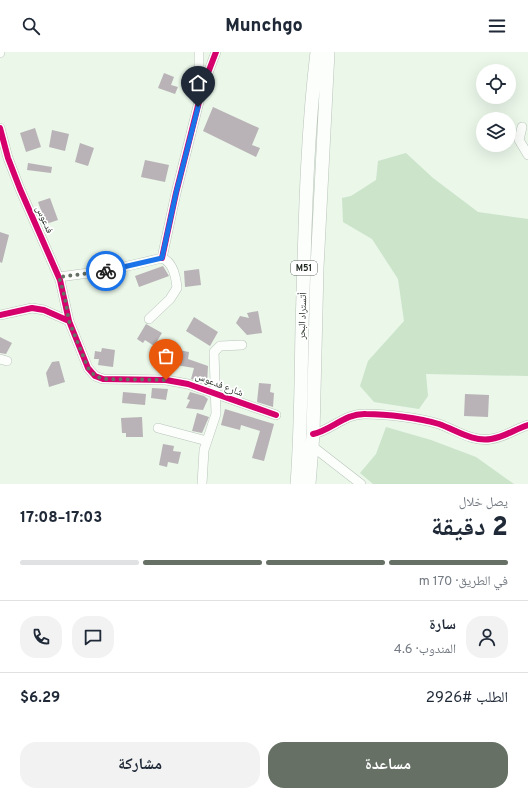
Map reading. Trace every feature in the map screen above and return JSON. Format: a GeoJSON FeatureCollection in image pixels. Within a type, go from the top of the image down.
{"type":"FeatureCollection","features":[{"type":"Feature","properties":{"kind":"highway","name":"أتستراد البحر"},"geometry":{"type":"LineString","coordinates":[[297,484],[301,422],[302,327],[308,164],[317,52]]}},
{"type":"Feature","properties":{"kind":"highway","name":"أتستراد البحر"},"geometry":{"type":"LineString","coordinates":[[308,484],[312,440],[317,268],[328,52]]}},
{"type":"Feature","properties":{"kind":"street"},"geometry":{"type":"LineString","coordinates":[[200,52],[199,71],[203,86]]}},
{"type":"Feature","properties":{"kind":"street"},"geometry":{"type":"LineString","coordinates":[[162,258],[176,193],[203,86],[216,52]]}},
{"type":"Feature","properties":{"kind":"street"},"geometry":{"type":"LineString","coordinates":[[522,127],[519,140],[528,155]]}},
{"type":"Feature","properties":{"kind":"street","name":"فدعوس"},"geometry":{"type":"LineString","coordinates":[[0,128],[8,158],[22,195],[59,277],[69,321]]}},
{"type":"Feature","properties":{"kind":"street"},"geometry":{"type":"LineString","coordinates":[[59,277],[111,270],[162,258]]}},
{"type":"Feature","properties":{"kind":"street"},"geometry":{"type":"LineString","coordinates":[[149,319],[170,299],[177,288],[176,278],[170,264],[162,258]]}},
{"type":"Feature","properties":{"kind":"street"},"geometry":{"type":"LineString","coordinates":[[0,315],[32,308],[44,310],[69,321]]}},
{"type":"Feature","properties":{"kind":"street","name":"شارع فدعوس"},"geometry":{"type":"LineString","coordinates":[[69,321],[88,368],[95,376],[103,379],[177,381],[193,385],[276,415]]}},
{"type":"Feature","properties":{"kind":"street","name":"شارع فدعوس"},"geometry":{"type":"LineString","coordinates":[[202,484],[204,450],[216,414],[214,352],[220,346],[242,345]]}},
{"type":"Feature","properties":{"kind":"street"},"geometry":{"type":"LineString","coordinates":[[361,484],[312,440],[319,433],[342,420],[364,414],[420,420],[438,424],[475,438],[490,439],[528,425]]}},
{"type":"Feature","properties":{"kind":"street"},"geometry":{"type":"LineString","coordinates":[[158,428],[207,441]]}},
{"type":"Feature","properties":{"kind":"green space"},"geometry":{"type":"Polygon","coordinates":[[[406,153],[433,178],[478,212],[528,219],[528,376],[426,374],[428,396],[419,409],[374,402],[360,386],[368,361],[404,321],[398,279],[372,239],[343,222],[342,198],[351,196],[376,180],[378,161],[406,153]]]}},
{"type":"Feature","properties":{"kind":"green space"},"geometry":{"type":"Polygon","coordinates":[[[386,427],[431,440],[476,457],[514,484],[373,484],[360,473],[376,454],[386,427]]]}},
{"type":"Feature","properties":{"kind":"building"},"geometry":{"type":"Polygon","coordinates":[[[164,73],[174,77],[171,85],[178,87],[175,94],[158,88],[164,73]]]}},
{"type":"Feature","properties":{"kind":"building"},"geometry":{"type":"Polygon","coordinates":[[[213,107],[259,128],[252,145],[260,148],[256,157],[203,131],[213,107]]]}},
{"type":"Feature","properties":{"kind":"building"},"geometry":{"type":"Polygon","coordinates":[[[35,128],[41,147],[26,152],[20,133],[35,128]]]}},
{"type":"Feature","properties":{"kind":"building"},"geometry":{"type":"Polygon","coordinates":[[[52,130],[69,134],[65,151],[49,147],[52,130]]]}},
{"type":"Feature","properties":{"kind":"building"},"geometry":{"type":"Polygon","coordinates":[[[80,143],[94,148],[88,166],[75,162],[80,143]]]}},
{"type":"Feature","properties":{"kind":"building"},"geometry":{"type":"Polygon","coordinates":[[[145,160],[169,165],[165,182],[141,177],[145,160]]]}},
{"type":"Feature","properties":{"kind":"building"},"geometry":{"type":"Polygon","coordinates":[[[28,163],[52,167],[51,173],[27,170],[28,163]]]}},
{"type":"Feature","properties":{"kind":"building"},"geometry":{"type":"Polygon","coordinates":[[[50,198],[58,220],[46,224],[38,202],[50,198]]]}},
{"type":"Feature","properties":{"kind":"building"},"geometry":{"type":"Polygon","coordinates":[[[0,232],[9,235],[2,263],[0,262],[0,232]]]}},
{"type":"Feature","properties":{"kind":"building"},"geometry":{"type":"Polygon","coordinates":[[[163,266],[169,276],[139,287],[135,276],[163,266]]]}},
{"type":"Feature","properties":{"kind":"building"},"geometry":{"type":"Polygon","coordinates":[[[199,269],[201,285],[185,287],[184,271],[199,269]]]}},
{"type":"Feature","properties":{"kind":"building"},"geometry":{"type":"Polygon","coordinates":[[[258,311],[262,333],[247,335],[236,323],[240,316],[249,318],[247,313],[258,311]]]}},
{"type":"Feature","properties":{"kind":"building"},"geometry":{"type":"Polygon","coordinates":[[[194,317],[218,332],[210,346],[186,331],[194,317]]]}},
{"type":"Feature","properties":{"kind":"building"},"geometry":{"type":"Polygon","coordinates":[[[146,324],[162,333],[154,346],[145,340],[143,343],[137,339],[146,324]]]}},
{"type":"Feature","properties":{"kind":"building"},"geometry":{"type":"Polygon","coordinates":[[[0,337],[12,343],[6,354],[0,353],[0,337]]]}},
{"type":"Feature","properties":{"kind":"building"},"geometry":{"type":"Polygon","coordinates":[[[102,348],[115,350],[113,367],[98,365],[99,359],[94,359],[95,351],[101,352],[102,348]]]}},
{"type":"Feature","properties":{"kind":"building"},"geometry":{"type":"Polygon","coordinates":[[[179,350],[189,352],[188,359],[208,366],[207,384],[191,379],[194,368],[176,365],[179,350]]]}},
{"type":"Feature","properties":{"kind":"building"},"geometry":{"type":"Polygon","coordinates":[[[59,361],[65,382],[49,387],[46,373],[52,362],[59,361]]]}},
{"type":"Feature","properties":{"kind":"building"},"geometry":{"type":"Polygon","coordinates":[[[259,383],[271,384],[270,392],[274,393],[273,407],[257,402],[259,383]]]}},
{"type":"Feature","properties":{"kind":"building"},"geometry":{"type":"Polygon","coordinates":[[[152,388],[168,389],[166,400],[151,398],[152,388]]]}},
{"type":"Feature","properties":{"kind":"building"},"geometry":{"type":"Polygon","coordinates":[[[123,392],[146,394],[145,405],[122,403],[123,392]]]}},
{"type":"Feature","properties":{"kind":"building"},"geometry":{"type":"Polygon","coordinates":[[[190,392],[204,396],[208,399],[203,410],[186,408],[190,400],[187,399],[190,392]]]}},
{"type":"Feature","properties":{"kind":"building"},"geometry":{"type":"Polygon","coordinates":[[[465,394],[489,395],[488,417],[464,416],[465,394]]]}},
{"type":"Feature","properties":{"kind":"building"},"geometry":{"type":"Polygon","coordinates":[[[225,409],[274,424],[264,461],[252,458],[260,431],[241,425],[240,430],[221,425],[225,409]]]}},
{"type":"Feature","properties":{"kind":"building"},"geometry":{"type":"Polygon","coordinates":[[[197,413],[209,417],[202,433],[192,431],[197,413]]]}},
{"type":"Feature","properties":{"kind":"building"},"geometry":{"type":"Polygon","coordinates":[[[142,417],[143,437],[126,437],[126,433],[122,433],[121,418],[142,417]]]}},
{"type":"Feature","properties":{"kind":"building"},"geometry":{"type":"Polygon","coordinates":[[[163,444],[174,446],[173,451],[181,452],[178,464],[168,462],[167,467],[159,465],[163,444]]]}},
{"type":"Feature","properties":{"kind":"cycle path"},"geometry":{"type":"LineString","coordinates":[[162,258],[176,193],[203,86],[216,52]]}},
{"type":"Feature","properties":{"kind":"cycle path"},"geometry":{"type":"LineString","coordinates":[[0,128],[8,158],[20,189],[60,280],[69,321]]}},
{"type":"Feature","properties":{"kind":"cycle path"},"geometry":{"type":"LineString","coordinates":[[0,315],[32,308],[44,310],[69,321],[88,368],[95,376],[103,379],[166,380],[188,384],[276,415]]}},
{"type":"Feature","properties":{"kind":"cycle path"},"geometry":{"type":"LineString","coordinates":[[313,434],[358,414],[374,414],[422,420],[439,424],[477,439],[501,437],[528,425]]}},
{"type":"Feature","properties":{"kind":"way so far"},"geometry":{"type":"LineString","coordinates":[[106,271],[59,277],[69,321],[76,334],[88,368],[95,376],[103,379],[166,380]]}},
{"type":"Feature","properties":{"kind":"route"},"geometry":{"type":"LineString","coordinates":[[106,271],[162,258],[176,193],[198,107]]}}]}
